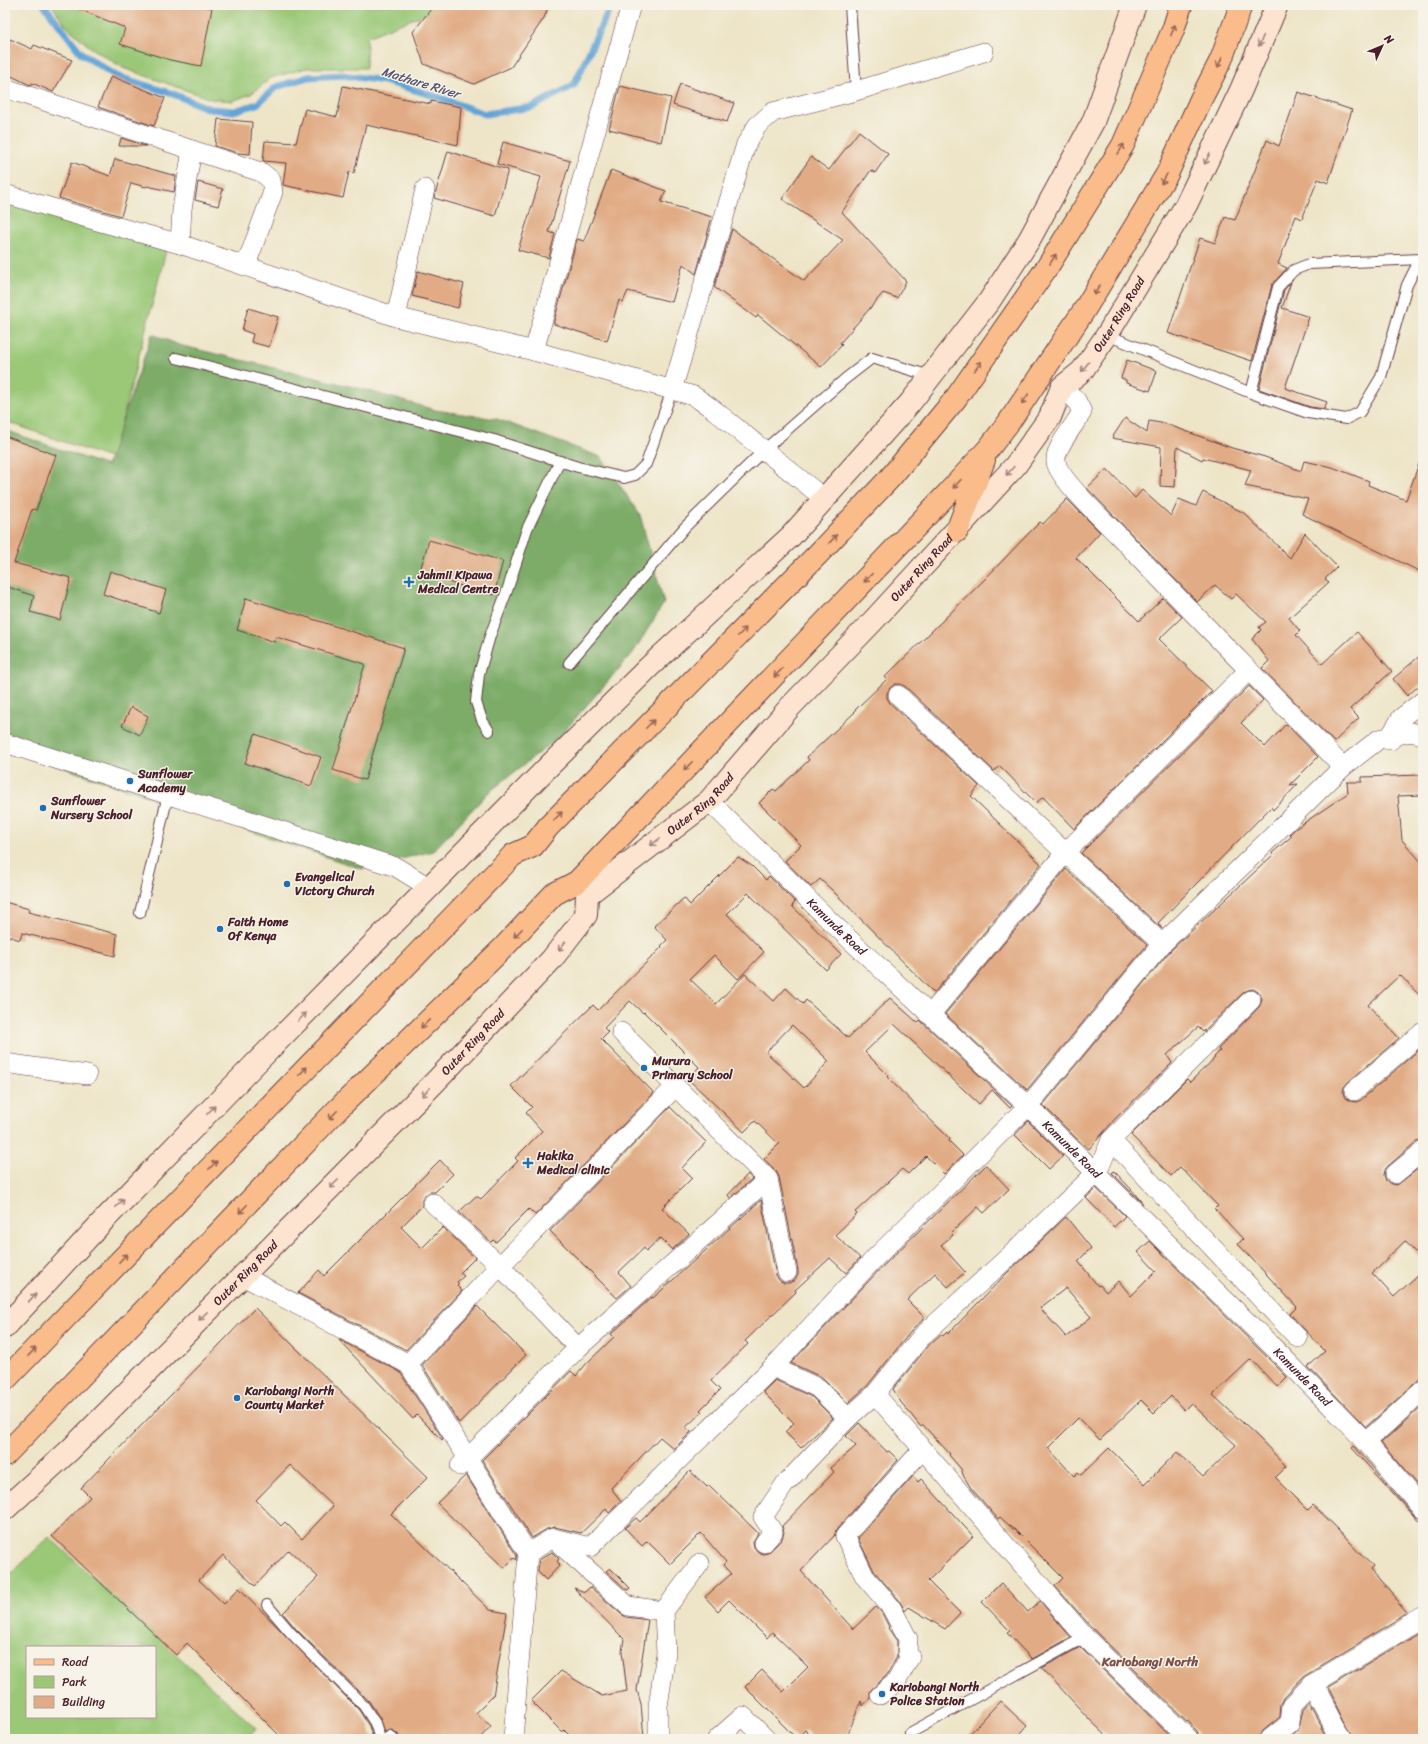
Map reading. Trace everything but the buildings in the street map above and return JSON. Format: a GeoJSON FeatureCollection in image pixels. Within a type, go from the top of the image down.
{"type":"FeatureCollection","features":[{"type":"Feature","properties":{"kind":"main road"},"geometry":{"type":"LineString","coordinates":[[5,1327],[109,1215],[547,768],[650,666],[792,536],[826,500],[910,403],[990,300],[1029,240],[1093,122],[1135,5]]}},
{"type":"Feature","properties":{"kind":"main road"},"geometry":{"type":"LineString","coordinates":[[5,1380],[514,855],[533,846],[548,827],[817,555],[890,478],[956,398],[1048,266],[1123,145],[1173,30],[1181,5]]}},
{"type":"Feature","properties":{"kind":"main road","name":"Outer Ring Road"},"geometry":{"type":"LineString","coordinates":[[5,1509],[70,1450],[435,1082],[552,959],[583,897],[807,643],[989,448],[1009,422],[1083,312],[1167,174],[1201,99],[1221,60],[1241,5]]}},
{"type":"Feature","properties":{"kind":"main road","name":"Outer Ring Road"},"geometry":{"type":"LineString","coordinates":[[5,1455],[339,1108],[504,947],[554,894],[583,897],[709,801],[790,707],[873,621],[1019,460],[1050,417],[1062,387],[1082,371],[1107,335],[1186,205],[1241,90],[1277,5]]}},
{"type":"Feature","properties":{"kind":"main road"},"geometry":{"type":"LineString","coordinates":[[957,530],[989,448]]}},
{"type":"Feature","properties":{"kind":"street"},"geometry":{"type":"LineString","coordinates":[[534,351],[631,5]]}},
{"type":"Feature","properties":{"kind":"street"},"geometry":{"type":"LineString","coordinates":[[672,390],[746,144],[758,126],[773,112],[856,91],[984,52]]}},
{"type":"Feature","properties":{"kind":"street"},"geometry":{"type":"LineString","coordinates":[[5,88],[261,172],[272,180],[273,192],[246,265]]}},
{"type":"Feature","properties":{"kind":"street"},"geometry":{"type":"LineString","coordinates":[[180,244],[182,209],[192,150]]}},
{"type":"Feature","properties":{"kind":"street"},"geometry":{"type":"LineString","coordinates":[[396,317],[425,189]]}},
{"type":"Feature","properties":{"kind":"street"},"geometry":{"type":"LineString","coordinates":[[5,194],[180,244],[246,265],[396,317],[534,351],[694,396],[714,410],[826,500]]}},
{"type":"Feature","properties":{"kind":"street"},"geometry":{"type":"LineString","coordinates":[[1062,387],[1076,400],[1082,412],[1058,450],[1056,461],[1058,470],[1158,577],[1343,767]]}},
{"type":"Feature","properties":{"kind":"street"},"geometry":{"type":"LineString","coordinates":[[930,1015],[1065,853],[1249,670]]}},
{"type":"Feature","properties":{"kind":"street"},"geometry":{"type":"LineString","coordinates":[[898,695],[1162,944]]}},
{"type":"Feature","properties":{"kind":"street"},"geometry":{"type":"LineString","coordinates":[[1417,734],[1388,740],[1401,718],[1423,700]]}},
{"type":"Feature","properties":{"kind":"street"},"geometry":{"type":"LineString","coordinates":[[528,1553],[553,1538],[590,1547],[773,1367],[876,1257],[1028,1106],[1162,944],[1343,767],[1379,739],[1417,734]]}},
{"type":"Feature","properties":{"kind":"street"},"geometry":{"type":"LineString","coordinates":[[5,743],[396,867],[430,888]]}},
{"type":"Feature","properties":{"kind":"street","name":"Kamunde Road"},"geometry":{"type":"LineString","coordinates":[[709,801],[831,922],[1028,1106],[1279,1353],[1366,1442],[1423,1509]]}},
{"type":"Feature","properties":{"kind":"street"},"geometry":{"type":"LineString","coordinates":[[764,1543],[773,1532],[763,1517],[786,1484],[848,1418],[875,1394],[922,1336],[1017,1249],[1098,1171],[1111,1140],[1251,1000]]}},
{"type":"Feature","properties":{"kind":"street"},"geometry":{"type":"LineString","coordinates":[[621,1032],[768,1179],[787,1272]]}},
{"type":"Feature","properties":{"kind":"street"},"geometry":{"type":"LineString","coordinates":[[1354,1091],[1423,1032]]}},
{"type":"Feature","properties":{"kind":"street"},"geometry":{"type":"LineString","coordinates":[[5,1063],[87,1075]]}},
{"type":"Feature","properties":{"kind":"street"},"geometry":{"type":"LineString","coordinates":[[408,1364],[500,1266],[675,1087]]}},
{"type":"Feature","properties":{"kind":"street"},"geometry":{"type":"LineString","coordinates":[[1111,1140],[1298,1338]]}},
{"type":"Feature","properties":{"kind":"street"},"geometry":{"type":"LineString","coordinates":[[1395,1174],[1423,1151]]}},
{"type":"Feature","properties":{"kind":"street"},"geometry":{"type":"LineString","coordinates":[[460,1466],[578,1348],[768,1179]]}},
{"type":"Feature","properties":{"kind":"street"},"geometry":{"type":"LineString","coordinates":[[433,1203],[500,1266],[578,1348]]}},
{"type":"Feature","properties":{"kind":"street"},"geometry":{"type":"LineString","coordinates":[[243,1276],[408,1364],[528,1553],[513,1739]]}},
{"type":"Feature","properties":{"kind":"street"},"geometry":{"type":"LineString","coordinates":[[773,1367],[818,1388],[848,1418]]}},
{"type":"Feature","properties":{"kind":"street"},"geometry":{"type":"LineString","coordinates":[[1366,1442],[1423,1390]]}},
{"type":"Feature","properties":{"kind":"street"},"geometry":{"type":"LineString","coordinates":[[875,1394],[1085,1637],[1189,1739]]}},
{"type":"Feature","properties":{"kind":"street"},"geometry":{"type":"LineString","coordinates":[[880,1695],[896,1682],[910,1657],[907,1652],[908,1639],[891,1607],[865,1577],[845,1536],[923,1449]]}},
{"type":"Feature","properties":{"kind":"street"},"geometry":{"type":"LineString","coordinates":[[553,1538],[628,1606],[664,1611]]}},
{"type":"Feature","properties":{"kind":"street"},"geometry":{"type":"LineString","coordinates":[[658,1739],[658,1706],[666,1653],[664,1611],[700,1563]]}},
{"type":"Feature","properties":{"kind":"street"},"geometry":{"type":"LineString","coordinates":[[1270,1739],[1290,1723],[1292,1705],[1312,1684],[1423,1618]]}},
{"type":"Feature","properties":{"kind":"street"},"geometry":{"type":"LineString","coordinates":[[1312,1684],[1341,1739]]}},
{"type":"Feature","properties":{"kind":"street"},"geometry":{"type":"LineString","coordinates":[[717,1739],[743,1716],[766,1739]]}},
{"type":"Feature","properties":{"kind":"lane"},"geometry":{"type":"LineString","coordinates":[[850,5],[856,91]]}},
{"type":"Feature","properties":{"kind":"lane"},"geometry":{"type":"LineString","coordinates":[[1251,393],[1278,286],[1294,270],[1309,264],[1422,258]]}},
{"type":"Feature","properties":{"kind":"lane"},"geometry":{"type":"LineString","coordinates":[[1107,335],[1251,393],[1308,413],[1346,419],[1360,412],[1381,377],[1407,285],[1422,258]]}},
{"type":"Feature","properties":{"kind":"lane"},"geometry":{"type":"LineString","coordinates":[[176,358],[486,438],[560,461],[624,478],[634,475],[646,464],[672,390]]}},
{"type":"Feature","properties":{"kind":"lane"},"geometry":{"type":"LineString","coordinates":[[569,663],[685,527],[764,450],[845,379],[872,358],[930,376]]}},
{"type":"Feature","properties":{"kind":"lane"},"geometry":{"type":"LineString","coordinates":[[489,731],[482,720],[476,702],[479,674],[490,636],[508,588],[527,529],[560,461]]}},
{"type":"Feature","properties":{"kind":"lane"},"geometry":{"type":"LineString","coordinates":[[140,913],[168,795]]}},
{"type":"Feature","properties":{"kind":"lane"},"geometry":{"type":"LineString","coordinates":[[267,1605],[291,1632],[364,1706],[375,1723],[380,1739]]}},
{"type":"Feature","properties":{"kind":"lane"},"geometry":{"type":"LineString","coordinates":[[910,1739],[910,1733],[1085,1637]]}},
{"type":"Feature","properties":{"kind":"lane"},"geometry":{"type":"LineString","coordinates":[[386,1739],[390,1736],[393,1739]]}},
{"type":"Feature","properties":{"kind":"green space"},"geometry":{"type":"Polygon","coordinates":[[[52,5],[435,5],[435,10],[367,37],[366,68],[306,68],[271,78],[251,94],[232,101],[211,99],[123,68],[90,47],[66,26],[52,5]]]}},
{"type":"Feature","properties":{"kind":"green space"},"geometry":{"type":"Polygon","coordinates":[[[5,195],[166,251],[112,459],[5,421],[5,195]]]}},
{"type":"Feature","properties":{"kind":"green space"},"geometry":{"type":"Polygon","coordinates":[[[152,334],[179,345],[362,389],[435,410],[497,419],[601,457],[640,515],[664,603],[633,653],[559,737],[488,793],[433,851],[362,869],[5,748],[5,430],[107,466],[152,334]]]}},
{"type":"Feature","properties":{"kind":"green space"},"geometry":{"type":"Polygon","coordinates":[[[49,1537],[256,1728],[247,1739],[5,1739],[5,1580],[49,1537]]]}},
{"type":"Feature","properties":{"kind":"waterway","name":"Mathare River"},"geometry":{"type":"LineString","coordinates":[[44,5],[81,53],[116,76],[173,94],[210,109],[234,111],[257,104],[276,87],[308,77],[342,75],[384,81],[435,96],[485,114],[532,107],[574,85],[611,5]]}},
{"type":"Feature","properties":{"kind":"place","name":"Jahmii Kipawa Medical Centre"},"geometry":{"type":"Point","coordinates":[409,582]}},
{"type":"Feature","properties":{"kind":"place","name":"Sunflower Academy"},"geometry":{"type":"Point","coordinates":[130,781]}},
{"type":"Feature","properties":{"kind":"place","name":"Sunflower Nursery School"},"geometry":{"type":"Point","coordinates":[43,808]}},
{"type":"Feature","properties":{"kind":"place","name":"Evangelical Victory Church"},"geometry":{"type":"Point","coordinates":[287,884]}},
{"type":"Feature","properties":{"kind":"place","name":"Faith Home Of Kenya"},"geometry":{"type":"Point","coordinates":[220,929]}},
{"type":"Feature","properties":{"kind":"place","name":"Murura Primary School"},"geometry":{"type":"Point","coordinates":[644,1068]}},
{"type":"Feature","properties":{"kind":"place","name":"Hakika Medical clinic"},"geometry":{"type":"Point","coordinates":[528,1163]}},
{"type":"Feature","properties":{"kind":"place","name":"Kariobangi North County Market"},"geometry":{"type":"Point","coordinates":[237,1398]}},
{"type":"Feature","properties":{"kind":"place","name":"Kariobangi North Police Station"},"geometry":{"type":"Point","coordinates":[882,1694]}},
{"type":"Feature","properties":{"kind":"district","name":"Kariobangi North"},"geometry":{"type":"Point","coordinates":[1150,1661]}}]}
